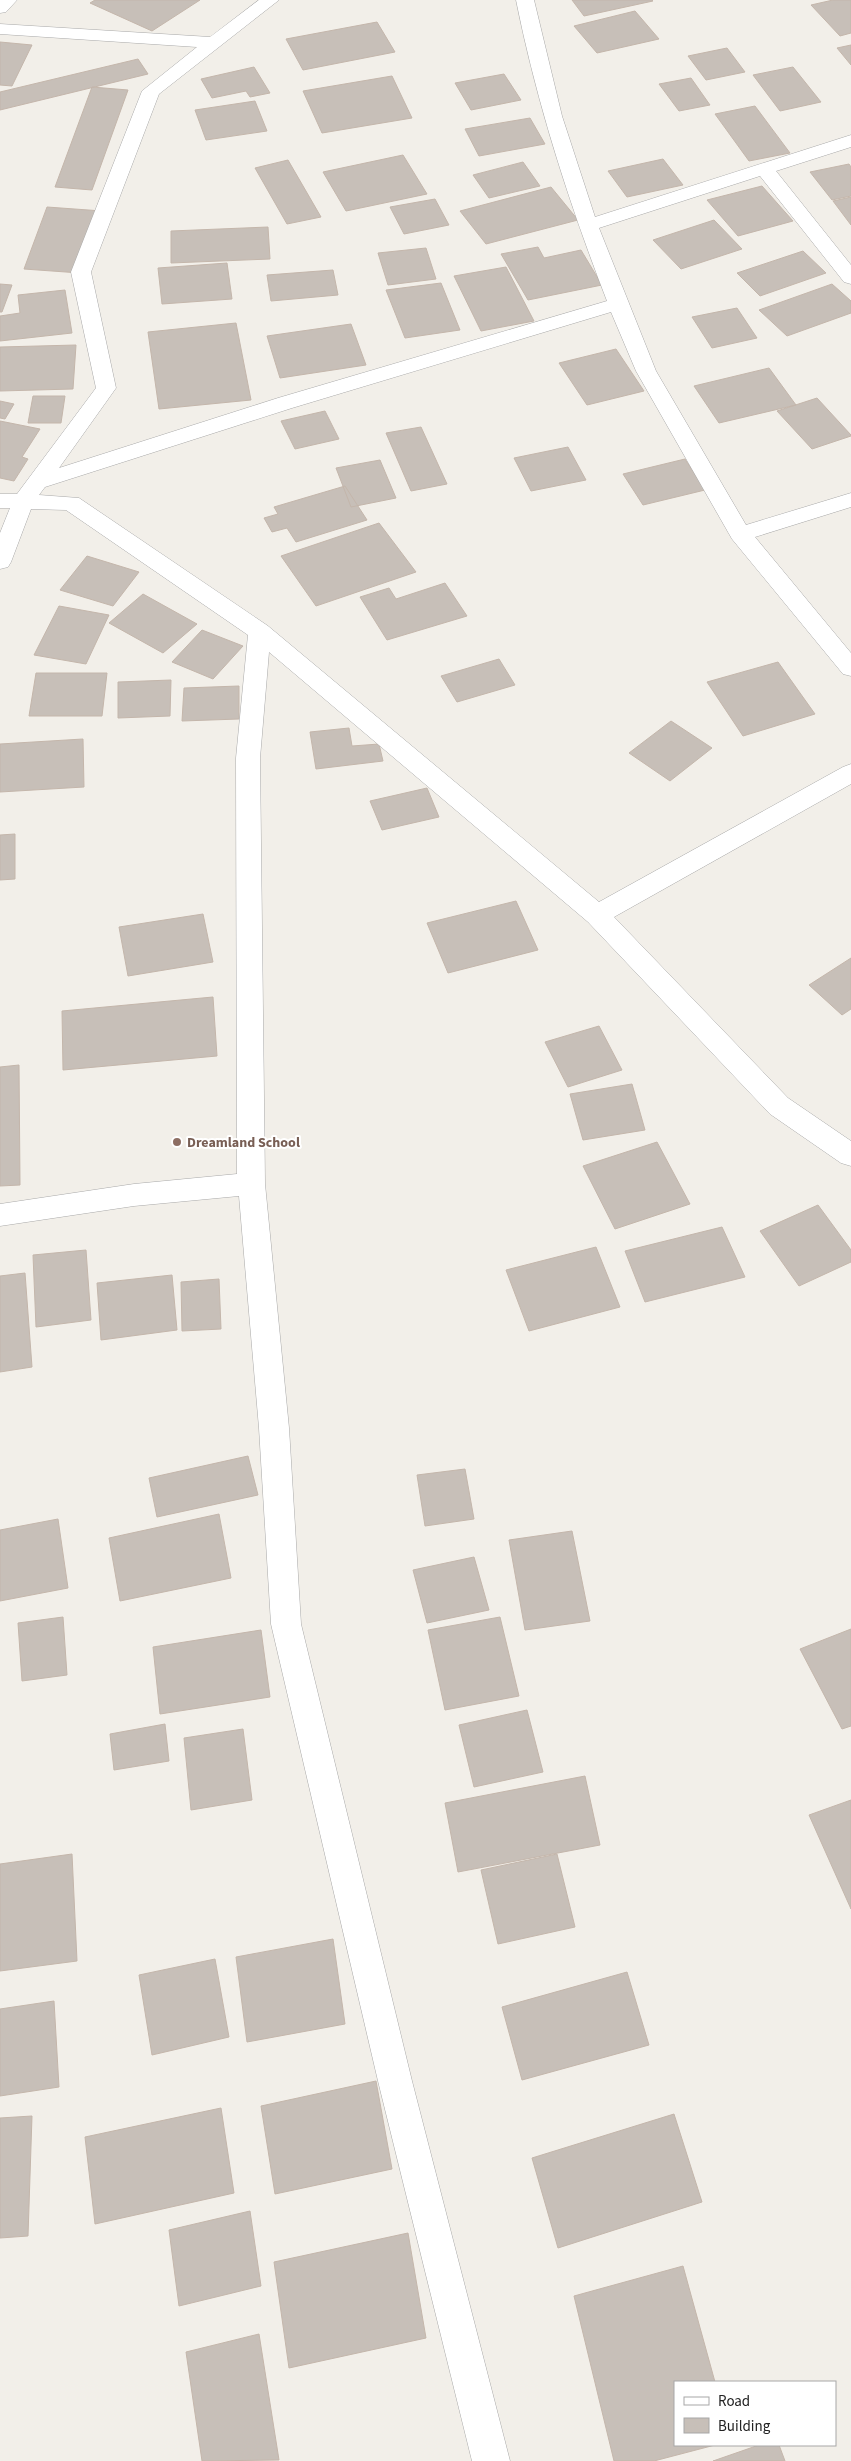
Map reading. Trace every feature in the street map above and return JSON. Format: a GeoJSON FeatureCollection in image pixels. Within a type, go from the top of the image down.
{"type":"FeatureCollection","features":[{"type":"Feature","properties":{"kind":"street"},"geometry":{"type":"LineString","coordinates":[[0,8],[8,0]]}},
{"type":"Feature","properties":{"kind":"street"},"geometry":{"type":"LineString","coordinates":[[39,482],[106,388],[80,272],[151,91],[270,0]]}},
{"type":"Feature","properties":{"kind":"street"},"geometry":{"type":"LineString","coordinates":[[525,0],[535,55],[586,226],[646,372],[740,534],[851,668]]}},
{"type":"Feature","properties":{"kind":"street"},"geometry":{"type":"LineString","coordinates":[[0,29],[212,43]]}},
{"type":"Feature","properties":{"kind":"street"},"geometry":{"type":"LineString","coordinates":[[586,226],[851,141]]}},
{"type":"Feature","properties":{"kind":"street"},"geometry":{"type":"LineString","coordinates":[[764,169],[851,278]]}},
{"type":"Feature","properties":{"kind":"street"},"geometry":{"type":"LineString","coordinates":[[0,562],[11,502],[39,482],[305,397],[618,304]]}},
{"type":"Feature","properties":{"kind":"street"},"geometry":{"type":"LineString","coordinates":[[740,534],[851,500]]}},
{"type":"Feature","properties":{"kind":"street"},"geometry":{"type":"LineString","coordinates":[[11,502],[71,503],[260,632],[597,916],[779,1106],[851,1155]]}},
{"type":"Feature","properties":{"kind":"street"},"geometry":{"type":"LineString","coordinates":[[260,632],[248,758],[251,1184],[274,1428],[286,1624],[393,2071],[491,2461]]}},
{"type":"Feature","properties":{"kind":"street"},"geometry":{"type":"LineString","coordinates":[[597,916],[851,773]]}},
{"type":"Feature","properties":{"kind":"street"},"geometry":{"type":"LineString","coordinates":[[0,1215],[134,1194],[251,1184]]}},
{"type":"Feature","properties":{"kind":"building"},"geometry":{"type":"Polygon","coordinates":[[[95,0],[200,0],[152,31],[90,3],[95,0]]]}},
{"type":"Feature","properties":{"kind":"building"},"geometry":{"type":"Polygon","coordinates":[[[572,0],[652,0],[653,1],[584,16],[572,0]]]}},
{"type":"Feature","properties":{"kind":"building"},"geometry":{"type":"Polygon","coordinates":[[[833,0],[851,0],[851,33],[840,36],[811,5],[833,0]]]}},
{"type":"Feature","properties":{"kind":"building"},"geometry":{"type":"Polygon","coordinates":[[[635,11],[659,39],[597,53],[574,26],[635,11]]]}},
{"type":"Feature","properties":{"kind":"building"},"geometry":{"type":"Polygon","coordinates":[[[377,22],[395,52],[303,70],[286,39],[377,22]]]}},
{"type":"Feature","properties":{"kind":"building"},"geometry":{"type":"Polygon","coordinates":[[[0,42],[32,45],[12,86],[0,85],[0,42]]]}},
{"type":"Feature","properties":{"kind":"building"},"geometry":{"type":"Polygon","coordinates":[[[851,45],[851,65],[837,48],[851,45]]]}},
{"type":"Feature","properties":{"kind":"building"},"geometry":{"type":"Polygon","coordinates":[[[727,48],[745,72],[706,80],[688,56],[727,48]]]}},
{"type":"Feature","properties":{"kind":"building"},"geometry":{"type":"Polygon","coordinates":[[[138,59],[148,74],[0,110],[0,92],[138,59]]]}},
{"type":"Feature","properties":{"kind":"building"},"geometry":{"type":"Polygon","coordinates":[[[254,67],[270,93],[250,97],[246,91],[212,98],[201,79],[254,67]]]}},
{"type":"Feature","properties":{"kind":"building"},"geometry":{"type":"Polygon","coordinates":[[[793,67],[821,102],[780,111],[753,75],[793,67]]]}},
{"type":"Feature","properties":{"kind":"building"},"geometry":{"type":"Polygon","coordinates":[[[504,74],[521,100],[471,110],[455,83],[504,74]]]}},
{"type":"Feature","properties":{"kind":"building"},"geometry":{"type":"Polygon","coordinates":[[[392,76],[412,118],[322,133],[303,91],[392,76]]]}},
{"type":"Feature","properties":{"kind":"building"},"geometry":{"type":"Polygon","coordinates":[[[691,78],[710,105],[679,111],[659,84],[691,78]]]}},
{"type":"Feature","properties":{"kind":"building"},"geometry":{"type":"Polygon","coordinates":[[[92,87],[128,90],[92,190],[55,187],[92,87]]]}},
{"type":"Feature","properties":{"kind":"building"},"geometry":{"type":"Polygon","coordinates":[[[255,101],[267,131],[206,140],[195,110],[255,101]]]}},
{"type":"Feature","properties":{"kind":"building"},"geometry":{"type":"Polygon","coordinates":[[[755,106],[790,153],[749,161],[715,114],[755,106]]]}},
{"type":"Feature","properties":{"kind":"building"},"geometry":{"type":"Polygon","coordinates":[[[530,118],[545,144],[479,156],[465,129],[530,118]]]}},
{"type":"Feature","properties":{"kind":"building"},"geometry":{"type":"Polygon","coordinates":[[[403,155],[427,194],[346,211],[323,172],[403,155]]]}},
{"type":"Feature","properties":{"kind":"building"},"geometry":{"type":"Polygon","coordinates":[[[663,159],[683,185],[627,197],[608,171],[663,159]]]}},
{"type":"Feature","properties":{"kind":"building"},"geometry":{"type":"Polygon","coordinates":[[[288,160],[321,217],[287,224],[255,168],[288,160]]]}},
{"type":"Feature","properties":{"kind":"building"},"geometry":{"type":"Polygon","coordinates":[[[523,162],[540,186],[489,198],[473,175],[523,162]]]}},
{"type":"Feature","properties":{"kind":"building"},"geometry":{"type":"Polygon","coordinates":[[[849,164],[851,167],[851,196],[832,200],[810,172],[849,164]]]}},
{"type":"Feature","properties":{"kind":"building"},"geometry":{"type":"Polygon","coordinates":[[[762,186],[793,221],[738,236],[707,200],[762,186]]]}},
{"type":"Feature","properties":{"kind":"building"},"geometry":{"type":"Polygon","coordinates":[[[551,187],[578,220],[486,244],[460,211],[551,187]]]}},
{"type":"Feature","properties":{"kind":"building"},"geometry":{"type":"Polygon","coordinates":[[[851,197],[851,225],[833,201],[851,197]]]}},
{"type":"Feature","properties":{"kind":"building"},"geometry":{"type":"Polygon","coordinates":[[[435,199],[449,225],[404,234],[390,207],[435,199]]]}},
{"type":"Feature","properties":{"kind":"building"},"geometry":{"type":"Polygon","coordinates":[[[47,207],[102,211],[80,273],[24,269],[47,207]]]}},
{"type":"Feature","properties":{"kind":"building"},"geometry":{"type":"Polygon","coordinates":[[[714,220],[742,249],[681,269],[653,240],[714,220]]]}},
{"type":"Feature","properties":{"kind":"building"},"geometry":{"type":"Polygon","coordinates":[[[268,227],[270,259],[171,263],[171,231],[268,227]]]}},
{"type":"Feature","properties":{"kind":"building"},"geometry":{"type":"Polygon","coordinates":[[[538,247],[544,258],[581,250],[602,285],[528,300],[501,254],[538,247]]]}},
{"type":"Feature","properties":{"kind":"building"},"geometry":{"type":"Polygon","coordinates":[[[426,248],[436,279],[388,285],[378,253],[426,248]]]}},
{"type":"Feature","properties":{"kind":"building"},"geometry":{"type":"Polygon","coordinates":[[[803,251],[826,273],[760,296],[737,273],[803,251]]]}},
{"type":"Feature","properties":{"kind":"building"},"geometry":{"type":"Polygon","coordinates":[[[227,263],[232,299],[162,304],[158,268],[227,263]]]}},
{"type":"Feature","properties":{"kind":"building"},"geometry":{"type":"Polygon","coordinates":[[[506,267],[534,321],[481,331],[454,276],[506,267]]]}},
{"type":"Feature","properties":{"kind":"building"},"geometry":{"type":"Polygon","coordinates":[[[333,270],[338,295],[271,301],[267,275],[333,270]]]}},
{"type":"Feature","properties":{"kind":"building"},"geometry":{"type":"Polygon","coordinates":[[[441,283],[460,330],[405,338],[386,290],[441,283]]]}},
{"type":"Feature","properties":{"kind":"building"},"geometry":{"type":"Polygon","coordinates":[[[0,284],[12,285],[2,312],[0,312],[0,284]]]}},
{"type":"Feature","properties":{"kind":"building"},"geometry":{"type":"Polygon","coordinates":[[[832,284],[851,301],[851,313],[787,336],[759,310],[832,284]]]}},
{"type":"Feature","properties":{"kind":"building"},"geometry":{"type":"Polygon","coordinates":[[[65,290],[72,333],[0,341],[0,316],[20,313],[18,295],[65,290]]]}},
{"type":"Feature","properties":{"kind":"building"},"geometry":{"type":"Polygon","coordinates":[[[737,308],[757,338],[712,348],[692,317],[737,308]]]}},
{"type":"Feature","properties":{"kind":"building"},"geometry":{"type":"Polygon","coordinates":[[[236,323],[251,400],[159,409],[148,332],[236,323]]]}},
{"type":"Feature","properties":{"kind":"building"},"geometry":{"type":"Polygon","coordinates":[[[351,324],[366,365],[280,378],[267,336],[351,324]]]}},
{"type":"Feature","properties":{"kind":"building"},"geometry":{"type":"Polygon","coordinates":[[[76,345],[73,389],[0,391],[0,347],[76,345]]]}},
{"type":"Feature","properties":{"kind":"building"},"geometry":{"type":"Polygon","coordinates":[[[616,349],[644,391],[587,405],[559,363],[616,349]]]}},
{"type":"Feature","properties":{"kind":"building"},"geometry":{"type":"Polygon","coordinates":[[[769,368],[796,405],[719,423],[694,386],[769,368]]]}},
{"type":"Feature","properties":{"kind":"building"},"geometry":{"type":"Polygon","coordinates":[[[33,396],[65,396],[61,423],[28,423],[33,396]]]}},
{"type":"Feature","properties":{"kind":"building"},"geometry":{"type":"Polygon","coordinates":[[[817,398],[851,436],[812,449],[777,411],[817,398]]]}},
{"type":"Feature","properties":{"kind":"building"},"geometry":{"type":"Polygon","coordinates":[[[0,401],[14,404],[5,419],[0,418],[0,401]]]}},
{"type":"Feature","properties":{"kind":"building"},"geometry":{"type":"Polygon","coordinates":[[[325,411],[339,439],[295,449],[281,421],[325,411]]]}},
{"type":"Feature","properties":{"kind":"building"},"geometry":{"type":"Polygon","coordinates":[[[0,421],[40,429],[22,457],[28,459],[14,481],[0,478],[0,421]]]}},
{"type":"Feature","properties":{"kind":"building"},"geometry":{"type":"Polygon","coordinates":[[[421,427],[447,484],[411,491],[386,433],[421,427]]]}},
{"type":"Feature","properties":{"kind":"building"},"geometry":{"type":"Polygon","coordinates":[[[568,447],[586,480],[531,491],[514,458],[568,447]]]}},
{"type":"Feature","properties":{"kind":"building"},"geometry":{"type":"Polygon","coordinates":[[[685,459],[705,490],[643,505],[623,474],[685,459]]]}},
{"type":"Feature","properties":{"kind":"building"},"geometry":{"type":"Polygon","coordinates":[[[380,460],[396,498],[351,507],[336,468],[380,460]]]}},
{"type":"Feature","properties":{"kind":"building"},"geometry":{"type":"Polygon","coordinates":[[[345,486],[367,520],[296,542],[287,528],[272,532],[264,518],[278,514],[274,507],[345,486]]]}},
{"type":"Feature","properties":{"kind":"building"},"geometry":{"type":"Polygon","coordinates":[[[379,523],[416,572],[316,606],[281,556],[379,523]]]}},
{"type":"Feature","properties":{"kind":"building"},"geometry":{"type":"Polygon","coordinates":[[[87,556],[139,572],[113,606],[60,590],[87,556]]]}},
{"type":"Feature","properties":{"kind":"building"},"geometry":{"type":"Polygon","coordinates":[[[445,583],[467,616],[387,640],[360,597],[389,588],[396,599],[445,583]]]}},
{"type":"Feature","properties":{"kind":"building"},"geometry":{"type":"Polygon","coordinates":[[[143,594],[197,624],[163,653],[109,623],[143,594]]]}},
{"type":"Feature","properties":{"kind":"building"},"geometry":{"type":"Polygon","coordinates":[[[59,606],[109,615],[86,664],[34,655],[59,606]]]}},
{"type":"Feature","properties":{"kind":"building"},"geometry":{"type":"Polygon","coordinates":[[[202,630],[243,646],[213,679],[172,662],[202,630]]]}},
{"type":"Feature","properties":{"kind":"building"},"geometry":{"type":"Polygon","coordinates":[[[499,659],[515,685],[457,702],[441,676],[499,659]]]}},
{"type":"Feature","properties":{"kind":"building"},"geometry":{"type":"Polygon","coordinates":[[[778,662],[815,714],[743,736],[707,682],[778,662]]]}},
{"type":"Feature","properties":{"kind":"building"},"geometry":{"type":"Polygon","coordinates":[[[36,673],[107,673],[102,716],[29,716],[36,673]]]}},
{"type":"Feature","properties":{"kind":"building"},"geometry":{"type":"Polygon","coordinates":[[[171,680],[170,716],[118,718],[118,682],[171,680]]]}},
{"type":"Feature","properties":{"kind":"building"},"geometry":{"type":"Polygon","coordinates":[[[239,686],[239,719],[182,721],[184,688],[239,686]]]}},
{"type":"Feature","properties":{"kind":"building"},"geometry":{"type":"Polygon","coordinates":[[[671,721],[712,748],[670,781],[629,753],[671,721]]]}},
{"type":"Feature","properties":{"kind":"building"},"geometry":{"type":"Polygon","coordinates":[[[349,728],[352,746],[379,744],[383,761],[316,769],[310,732],[349,728]]]}},
{"type":"Feature","properties":{"kind":"building"},"geometry":{"type":"Polygon","coordinates":[[[83,739],[84,787],[0,792],[0,744],[83,739]]]}},
{"type":"Feature","properties":{"kind":"building"},"geometry":{"type":"Polygon","coordinates":[[[427,788],[439,817],[382,830],[370,801],[427,788]]]}},
{"type":"Feature","properties":{"kind":"building"},"geometry":{"type":"Polygon","coordinates":[[[15,834],[15,879],[0,880],[0,835],[15,834]]]}},
{"type":"Feature","properties":{"kind":"building"},"geometry":{"type":"Polygon","coordinates":[[[516,901],[538,950],[448,973],[427,923],[516,901]]]}},
{"type":"Feature","properties":{"kind":"building"},"geometry":{"type":"Polygon","coordinates":[[[203,914],[213,962],[128,976],[119,927],[203,914]]]}},
{"type":"Feature","properties":{"kind":"building"},"geometry":{"type":"Polygon","coordinates":[[[851,958],[851,1009],[842,1015],[809,985],[851,958]]]}},
{"type":"Feature","properties":{"kind":"building"},"geometry":{"type":"Polygon","coordinates":[[[213,997],[217,1056],[63,1070],[62,1011],[213,997]]]}},
{"type":"Feature","properties":{"kind":"building"},"geometry":{"type":"Polygon","coordinates":[[[599,1026],[622,1070],[568,1087],[545,1042],[599,1026]]]}},
{"type":"Feature","properties":{"kind":"building"},"geometry":{"type":"Polygon","coordinates":[[[19,1065],[20,1185],[0,1186],[0,1067],[19,1065]]]}},
{"type":"Feature","properties":{"kind":"building"},"geometry":{"type":"Polygon","coordinates":[[[632,1084],[645,1130],[583,1140],[570,1094],[632,1084]]]}},
{"type":"Feature","properties":{"kind":"building"},"geometry":{"type":"Polygon","coordinates":[[[657,1142],[690,1204],[615,1229],[583,1166],[657,1142]]]}},
{"type":"Feature","properties":{"kind":"building"},"geometry":{"type":"Polygon","coordinates":[[[818,1205],[851,1250],[851,1262],[799,1286],[760,1231],[818,1205]]]}},
{"type":"Feature","properties":{"kind":"building"},"geometry":{"type":"Polygon","coordinates":[[[722,1227],[745,1277],[645,1302],[625,1251],[722,1227]]]}},
{"type":"Feature","properties":{"kind":"building"},"geometry":{"type":"Polygon","coordinates":[[[596,1247],[620,1307],[529,1331],[506,1270],[596,1247]]]}},
{"type":"Feature","properties":{"kind":"building"},"geometry":{"type":"Polygon","coordinates":[[[86,1250],[91,1320],[36,1327],[33,1255],[86,1250]]]}},
{"type":"Feature","properties":{"kind":"building"},"geometry":{"type":"Polygon","coordinates":[[[25,1273],[32,1367],[0,1372],[0,1276],[25,1273]]]}},
{"type":"Feature","properties":{"kind":"building"},"geometry":{"type":"Polygon","coordinates":[[[172,1275],[177,1330],[101,1340],[97,1283],[172,1275]]]}},
{"type":"Feature","properties":{"kind":"building"},"geometry":{"type":"Polygon","coordinates":[[[219,1279],[221,1329],[182,1331],[181,1282],[219,1279]]]}},
{"type":"Feature","properties":{"kind":"building"},"geometry":{"type":"Polygon","coordinates":[[[248,1456],[258,1495],[157,1517],[149,1478],[248,1456]]]}},
{"type":"Feature","properties":{"kind":"building"},"geometry":{"type":"Polygon","coordinates":[[[465,1469],[474,1519],[425,1526],[417,1475],[465,1469]]]}},
{"type":"Feature","properties":{"kind":"building"},"geometry":{"type":"Polygon","coordinates":[[[219,1514],[231,1578],[120,1601],[109,1538],[219,1514]]]}},
{"type":"Feature","properties":{"kind":"building"},"geometry":{"type":"Polygon","coordinates":[[[58,1519],[68,1588],[0,1601],[0,1530],[58,1519]]]}},
{"type":"Feature","properties":{"kind":"building"},"geometry":{"type":"Polygon","coordinates":[[[572,1531],[590,1621],[525,1630],[509,1540],[572,1531]]]}},
{"type":"Feature","properties":{"kind":"building"},"geometry":{"type":"Polygon","coordinates":[[[474,1557],[489,1610],[427,1623],[413,1570],[474,1557]]]}},
{"type":"Feature","properties":{"kind":"building"},"geometry":{"type":"Polygon","coordinates":[[[63,1617],[67,1675],[22,1681],[18,1623],[63,1617]]]}},
{"type":"Feature","properties":{"kind":"building"},"geometry":{"type":"Polygon","coordinates":[[[500,1617],[519,1696],[445,1710],[428,1630],[500,1617]]]}},
{"type":"Feature","properties":{"kind":"building"},"geometry":{"type":"Polygon","coordinates":[[[851,1629],[851,1726],[842,1729],[800,1649],[851,1629]]]}},
{"type":"Feature","properties":{"kind":"building"},"geometry":{"type":"Polygon","coordinates":[[[261,1630],[270,1697],[160,1714],[153,1647],[261,1630]]]}},
{"type":"Feature","properties":{"kind":"building"},"geometry":{"type":"Polygon","coordinates":[[[527,1710],[543,1772],[474,1787],[459,1725],[527,1710]]]}},
{"type":"Feature","properties":{"kind":"building"},"geometry":{"type":"Polygon","coordinates":[[[165,1724],[169,1761],[114,1770],[110,1734],[165,1724]]]}},
{"type":"Feature","properties":{"kind":"building"},"geometry":{"type":"Polygon","coordinates":[[[243,1729],[252,1800],[191,1810],[184,1738],[243,1729]]]}},
{"type":"Feature","properties":{"kind":"building"},"geometry":{"type":"Polygon","coordinates":[[[585,1776],[600,1845],[458,1872],[445,1803],[585,1776]]]}},
{"type":"Feature","properties":{"kind":"building"},"geometry":{"type":"Polygon","coordinates":[[[851,1800],[851,1909],[809,1815],[851,1800]]]}},
{"type":"Feature","properties":{"kind":"building"},"geometry":{"type":"Polygon","coordinates":[[[72,1854],[77,1961],[0,1971],[0,1864],[72,1854]]]}},
{"type":"Feature","properties":{"kind":"building"},"geometry":{"type":"Polygon","coordinates":[[[557,1854],[575,1927],[498,1944],[481,1870],[557,1854]]]}},
{"type":"Feature","properties":{"kind":"building"},"geometry":{"type":"Polygon","coordinates":[[[333,1939],[345,2024],[247,2042],[236,1957],[333,1939]]]}},
{"type":"Feature","properties":{"kind":"building"},"geometry":{"type":"Polygon","coordinates":[[[215,1959],[229,2037],[152,2055],[139,1975],[215,1959]]]}},
{"type":"Feature","properties":{"kind":"building"},"geometry":{"type":"Polygon","coordinates":[[[627,1972],[649,2045],[522,2080],[502,2007],[627,1972]]]}},
{"type":"Feature","properties":{"kind":"building"},"geometry":{"type":"Polygon","coordinates":[[[54,2001],[59,2087],[0,2096],[0,2009],[54,2001]]]}},
{"type":"Feature","properties":{"kind":"building"},"geometry":{"type":"Polygon","coordinates":[[[376,2081],[392,2169],[275,2194],[261,2106],[376,2081]]]}},
{"type":"Feature","properties":{"kind":"building"},"geometry":{"type":"Polygon","coordinates":[[[221,2108],[234,2193],[95,2224],[85,2137],[221,2108]]]}},
{"type":"Feature","properties":{"kind":"building"},"geometry":{"type":"Polygon","coordinates":[[[674,2114],[702,2202],[558,2248],[532,2158],[674,2114]]]}},
{"type":"Feature","properties":{"kind":"building"},"geometry":{"type":"Polygon","coordinates":[[[32,2116],[28,2236],[0,2238],[0,2118],[32,2116]]]}},
{"type":"Feature","properties":{"kind":"building"},"geometry":{"type":"Polygon","coordinates":[[[250,2211],[261,2286],[179,2306],[169,2230],[250,2211]]]}},
{"type":"Feature","properties":{"kind":"building"},"geometry":{"type":"Polygon","coordinates":[[[408,2233],[426,2338],[289,2368],[274,2262],[408,2233]]]}},
{"type":"Feature","properties":{"kind":"building"},"geometry":{"type":"Polygon","coordinates":[[[683,2266],[715,2381],[674,2381],[674,2446],[711,2446],[654,2461],[614,2461],[574,2296],[683,2266]]]}},
{"type":"Feature","properties":{"kind":"building"},"geometry":{"type":"Polygon","coordinates":[[[259,2334],[279,2460],[202,2461],[186,2352],[259,2334]]]}},
{"type":"Feature","properties":{"kind":"building"},"geometry":{"type":"Polygon","coordinates":[[[756,2446],[779,2446],[785,2461],[713,2461],[756,2446]]]}},
{"type":"Feature","properties":{"kind":"place","name":"Dreamland School"},"geometry":{"type":"Point","coordinates":[177,1142]}}]}
